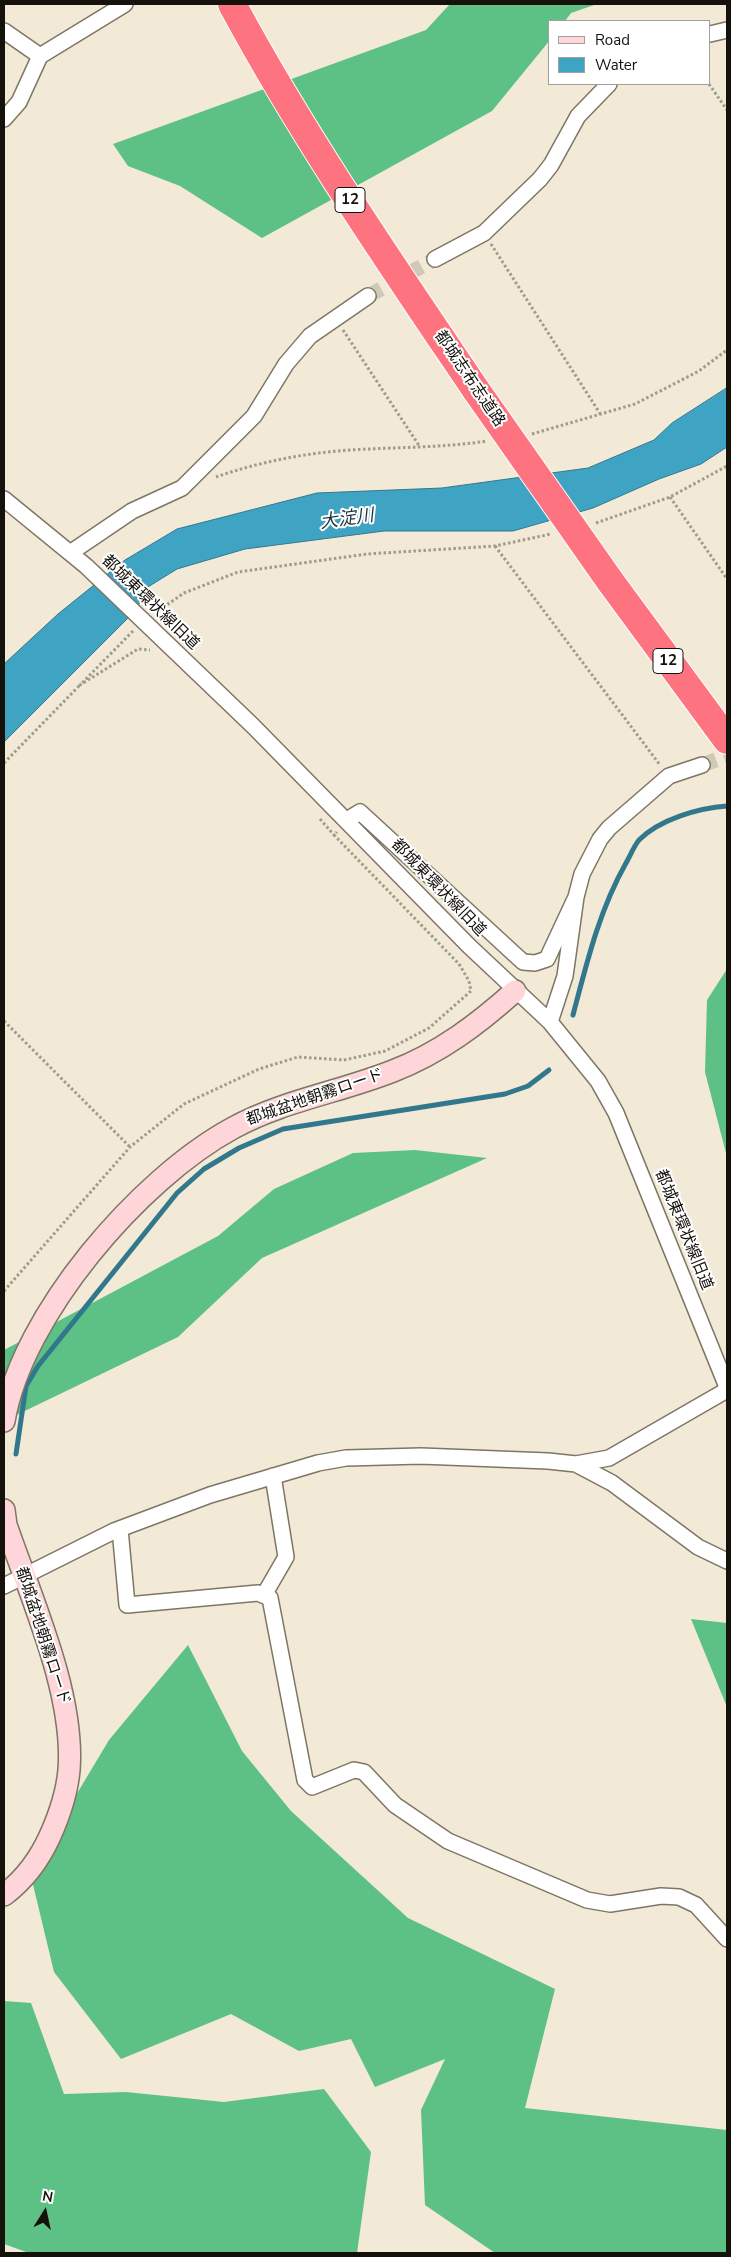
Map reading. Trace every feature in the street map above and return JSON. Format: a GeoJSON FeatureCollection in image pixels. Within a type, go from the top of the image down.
{"type":"FeatureCollection","features":[{"type":"Feature","properties":{"kind":"highway","name":"都城志布志道路"},"geometry":{"type":"LineString","coordinates":[[232,4],[259,55],[369,230],[476,390],[610,581],[727,740]]}},
{"type":"Feature","properties":{"kind":"street"},"geometry":{"type":"LineString","coordinates":[[4,119],[19,102],[40,56],[125,4]]}},
{"type":"Feature","properties":{"kind":"street"},"geometry":{"type":"LineString","coordinates":[[711,34],[722,29],[727,30]]}},
{"type":"Feature","properties":{"kind":"street"},"geometry":{"type":"LineString","coordinates":[[4,31],[40,56]]}},
{"type":"Feature","properties":{"kind":"street"},"geometry":{"type":"LineString","coordinates":[[436,259],[484,233],[540,179],[551,165],[578,116],[608,85]]}},
{"type":"Feature","properties":{"kind":"street"},"geometry":{"type":"LineString","coordinates":[[70,553],[132,511],[182,488],[254,416],[286,364],[310,336],[368,296]]}},
{"type":"Feature","properties":{"kind":"street","name":"都城東環状線旧道"},"geometry":{"type":"LineString","coordinates":[[4,499],[86,566],[348,820],[417,893],[515,991],[550,1022],[598,1081],[616,1113],[727,1389]]}},
{"type":"Feature","properties":{"kind":"street"},"geometry":{"type":"LineString","coordinates":[[550,1022],[565,976],[576,897],[582,874],[600,839],[609,828],[669,776],[702,765]]}},
{"type":"Feature","properties":{"kind":"street"},"geometry":{"type":"LineString","coordinates":[[348,820],[360,812],[523,962],[535,963],[547,960],[576,897]]}},
{"type":"Feature","properties":{"kind":"street","name":"都城盆地朝霧ロード"},"geometry":{"type":"LineString","coordinates":[[4,1421],[8,1398],[22,1360],[30,1343],[58,1298],[133,1203],[181,1161],[233,1128],[273,1110],[393,1071],[437,1051],[478,1024],[515,991]]}},
{"type":"Feature","properties":{"kind":"street"},"geometry":{"type":"LineString","coordinates":[[4,1586],[120,1529],[210,1495],[318,1463],[346,1458],[421,1456],[548,1461],[576,1464],[608,1458],[727,1389]]}},
{"type":"Feature","properties":{"kind":"street"},"geometry":{"type":"LineString","coordinates":[[576,1464],[612,1483],[698,1547],[727,1561]]}},
{"type":"Feature","properties":{"kind":"street"},"geometry":{"type":"LineString","coordinates":[[264,1595],[286,1557],[272,1476]]}},
{"type":"Feature","properties":{"kind":"street","name":"都城盆地朝霧ロード"},"geometry":{"type":"LineString","coordinates":[[4,1510],[6,1525],[54,1662],[66,1709],[69,1772],[59,1816],[46,1845],[31,1868],[4,1895]]}},
{"type":"Feature","properties":{"kind":"street"},"geometry":{"type":"LineString","coordinates":[[120,1529],[127,1605],[258,1593],[270,1598],[305,1780],[312,1787],[354,1770],[364,1772],[395,1805],[448,1841],[586,1900],[610,1904],[661,1896],[679,1897],[696,1905],[727,1939]]}},
{"type":"Feature","properties":{"kind":"path"},"geometry":{"type":"LineString","coordinates":[[710,85],[727,110]]}},
{"type":"Feature","properties":{"kind":"path"},"geometry":{"type":"LineString","coordinates":[[484,233],[601,415]]}},
{"type":"Feature","properties":{"kind":"path"},"geometry":{"type":"LineString","coordinates":[[336,319],[420,447]]}},
{"type":"Feature","properties":{"kind":"path"},"geometry":{"type":"LineString","coordinates":[[525,435],[543,432],[635,404],[699,371],[727,350]]}},
{"type":"Feature","properties":{"kind":"path"},"geometry":{"type":"LineString","coordinates":[[182,488],[235,470],[289,459],[348,450],[461,445],[488,441]]}},
{"type":"Feature","properties":{"kind":"path"},"geometry":{"type":"LineString","coordinates":[[727,466],[670,497],[727,579]]}},
{"type":"Feature","properties":{"kind":"path"},"geometry":{"type":"LineString","coordinates":[[4,763],[142,620],[184,593],[238,572],[367,554],[495,546],[669,776]]}},
{"type":"Feature","properties":{"kind":"path"},"geometry":{"type":"LineString","coordinates":[[80,685],[138,649],[148,648],[154,652]]}},
{"type":"Feature","properties":{"kind":"path"},"geometry":{"type":"LineString","coordinates":[[4,1291],[130,1147],[184,1104],[259,1069],[298,1057],[344,1060],[385,1051],[429,1028],[470,990],[469,981],[459,964],[334,835],[348,820]]}},
{"type":"Feature","properties":{"kind":"path"},"geometry":{"type":"LineString","coordinates":[[4,1021],[130,1147]]}},
{"type":"Feature","properties":{"kind":"green space"},"geometry":{"type":"Polygon","coordinates":[[[450,4],[597,4],[571,13],[566,20],[548,20],[548,42],[492,111],[262,238],[180,186],[128,166],[113,144],[426,30],[450,4]]]}},
{"type":"Feature","properties":{"kind":"green space"},"geometry":{"type":"Polygon","coordinates":[[[727,969],[727,1157],[705,1072],[707,1000],[727,969]]]}},
{"type":"Feature","properties":{"kind":"green space"},"geometry":{"type":"Polygon","coordinates":[[[415,1150],[487,1158],[262,1258],[178,1337],[4,1421],[4,1350],[218,1236],[274,1189],[353,1153],[415,1150]]]}},
{"type":"Feature","properties":{"kind":"green space"},"geometry":{"type":"Polygon","coordinates":[[[691,1619],[727,1623],[727,1707],[691,1619]]]}},
{"type":"Feature","properties":{"kind":"green space"},"geometry":{"type":"Polygon","coordinates":[[[188,1645],[242,1751],[291,1811],[408,1918],[555,1989],[525,2108],[727,2130],[727,2253],[495,2253],[425,2205],[421,2110],[445,2059],[375,2087],[351,2039],[299,2051],[231,2014],[121,2059],[54,1972],[30,1872],[109,1740],[188,1645]]]}},
{"type":"Feature","properties":{"kind":"green space"},"geometry":{"type":"Polygon","coordinates":[[[4,2001],[31,2003],[64,2094],[126,2092],[224,2102],[324,2089],[371,2152],[357,2253],[29,2253],[4,2244],[4,2001]]]}},
{"type":"Feature","properties":{"kind":"water","name":"大淀川"},"geometry":{"type":"Polygon","coordinates":[[[727,388],[727,447],[701,464],[659,479],[593,508],[513,531],[384,531],[245,549],[177,569],[143,590],[138,608],[4,742],[4,664],[58,614],[125,560],[177,529],[317,493],[442,488],[588,468],[654,440],[672,423],[727,388]]]}},
{"type":"Feature","properties":{"kind":"waterway"},"geometry":{"type":"LineString","coordinates":[[573,1015],[601,918],[637,842],[658,826],[680,816],[704,809],[727,806]]}},
{"type":"Feature","properties":{"kind":"waterway"},"geometry":{"type":"LineString","coordinates":[[16,1454],[26,1386],[38,1366],[177,1193],[204,1169],[239,1148],[283,1129],[505,1094],[528,1086],[549,1070]]}},
{"type":"Feature","properties":{"kind":"tunnel"},"geometry":{"type":"LineString","coordinates":[[368,296],[435,259]]}},
{"type":"Feature","properties":{"kind":"tunnel"},"geometry":{"type":"LineString","coordinates":[[702,765],[727,756]]}}]}
